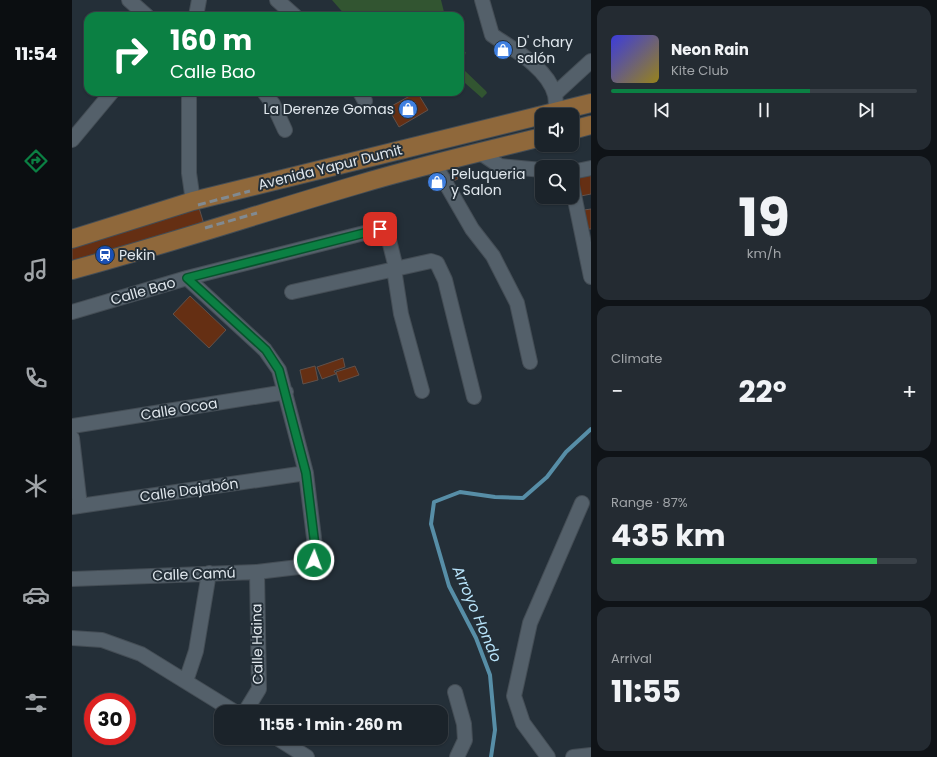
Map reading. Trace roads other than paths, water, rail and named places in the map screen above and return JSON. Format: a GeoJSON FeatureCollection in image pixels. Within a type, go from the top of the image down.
{"type":"FeatureCollection","features":[{"type":"Feature","properties":{"kind":"main road","name":"Avenida Yapur Dumit"},"geometry":{"type":"LineString","coordinates":[[72,239],[193,200],[556,102],[591,103]]}},
{"type":"Feature","properties":{"kind":"main road"},"geometry":{"type":"LineString","coordinates":[[579,128],[591,125]]}},
{"type":"Feature","properties":{"kind":"main road","name":"Avenida Yapur Dumit"},"geometry":{"type":"LineString","coordinates":[[72,270],[193,236],[359,184],[434,163],[535,139]]}},
{"type":"Feature","properties":{"kind":"street"},"geometry":{"type":"LineString","coordinates":[[129,0],[142,12]]}},
{"type":"Feature","properties":{"kind":"street"},"geometry":{"type":"LineString","coordinates":[[197,12],[199,0]]}},
{"type":"Feature","properties":{"kind":"street"},"geometry":{"type":"LineString","coordinates":[[277,0],[290,12]]}},
{"type":"Feature","properties":{"kind":"street"},"geometry":{"type":"LineString","coordinates":[[482,0],[492,35],[522,54],[544,75],[556,102],[591,61]]}},
{"type":"Feature","properties":{"kind":"street"},"geometry":{"type":"LineString","coordinates":[[72,140],[109,96]]}},
{"type":"Feature","properties":{"kind":"street"},"geometry":{"type":"LineString","coordinates":[[189,96],[189,173],[193,200]]}},
{"type":"Feature","properties":{"kind":"street"},"geometry":{"type":"LineString","coordinates":[[267,96],[273,104],[285,130]]}},
{"type":"Feature","properties":{"kind":"street"},"geometry":{"type":"LineString","coordinates":[[479,152],[500,166],[535,169]]}},
{"type":"Feature","properties":{"kind":"street"},"geometry":{"type":"LineString","coordinates":[[434,163],[472,230],[493,256],[517,303],[530,362]]}},
{"type":"Feature","properties":{"kind":"street"},"geometry":{"type":"LineString","coordinates":[[579,171],[591,168]]}},
{"type":"Feature","properties":{"kind":"street"},"geometry":{"type":"LineString","coordinates":[[577,204],[587,241],[591,277]]}},
{"type":"Feature","properties":{"kind":"street","name":"Calle Bao"},"geometry":{"type":"LineString","coordinates":[[72,312],[187,278],[380,229],[386,232],[395,268],[401,314],[422,390]]}},
{"type":"Feature","properties":{"kind":"street"},"geometry":{"type":"LineString","coordinates":[[292,292],[395,268],[431,261],[437,263],[445,280],[474,397]]}},
{"type":"Feature","properties":{"kind":"street"},"geometry":{"type":"LineString","coordinates":[[187,278],[266,350],[279,370],[306,473]]}},
{"type":"Feature","properties":{"kind":"street","name":"Calle Ocoa"},"geometry":{"type":"LineString","coordinates":[[72,426],[286,392]]}},
{"type":"Feature","properties":{"kind":"street"},"geometry":{"type":"LineString","coordinates":[[72,438],[76,506]]}},
{"type":"Feature","properties":{"kind":"street","name":"Calle Dajabón"},"geometry":{"type":"LineString","coordinates":[[76,506],[306,473]]}},
{"type":"Feature","properties":{"kind":"street","name":"Calle Camú"},"geometry":{"type":"LineString","coordinates":[[72,579],[257,572],[307,566],[314,560],[316,554],[306,473]]}},
{"type":"Feature","properties":{"kind":"street"},"geometry":{"type":"LineString","coordinates":[[548,757],[523,723],[514,696],[530,623],[582,503]]}},
{"type":"Feature","properties":{"kind":"street","name":"Calle Haina"},"geometry":{"type":"LineString","coordinates":[[249,705],[259,689],[257,572]]}},
{"type":"Feature","properties":{"kind":"street"},"geometry":{"type":"LineString","coordinates":[[186,681],[196,651],[209,573]]}},
{"type":"Feature","properties":{"kind":"street"},"geometry":{"type":"LineString","coordinates":[[72,638],[102,640],[141,654],[225,705]]}},
{"type":"Feature","properties":{"kind":"street"},"geometry":{"type":"LineString","coordinates":[[455,692],[464,724],[465,740],[457,757]]}},
{"type":"Feature","properties":{"kind":"street"},"geometry":{"type":"LineString","coordinates":[[288,745],[306,757]]}},
{"type":"Feature","properties":{"kind":"street"},"geometry":{"type":"LineString","coordinates":[[573,757],[591,755]]}},
{"type":"Feature","properties":{"kind":"waterway","name":"Arroyo Hondo"},"geometry":{"type":"LineString","coordinates":[[491,757],[495,730],[490,675],[476,638],[449,586],[431,524],[434,502],[460,492],[495,497],[523,498],[547,477],[566,452],[591,429]]}},
{"type":"Feature","properties":{"kind":"railway"},"geometry":{"type":"LineString","coordinates":[[198,205],[250,191]]}},
{"type":"Feature","properties":{"kind":"railway"},"geometry":{"type":"LineString","coordinates":[[205,228],[257,213]]}},
{"type":"Feature","properties":{"kind":"place","name":"D' chary salón"},"geometry":{"type":"Point","coordinates":[503,50]}},
{"type":"Feature","properties":{"kind":"place","name":"La Derenze Gomas"},"geometry":{"type":"Point","coordinates":[408,109]}},
{"type":"Feature","properties":{"kind":"place","name":"Peluqueria y Salon"},"geometry":{"type":"Point","coordinates":[437,182]}},
{"type":"Feature","properties":{"kind":"place","name":"Pekin"},"geometry":{"type":"Point","coordinates":[105,255]}}]}
